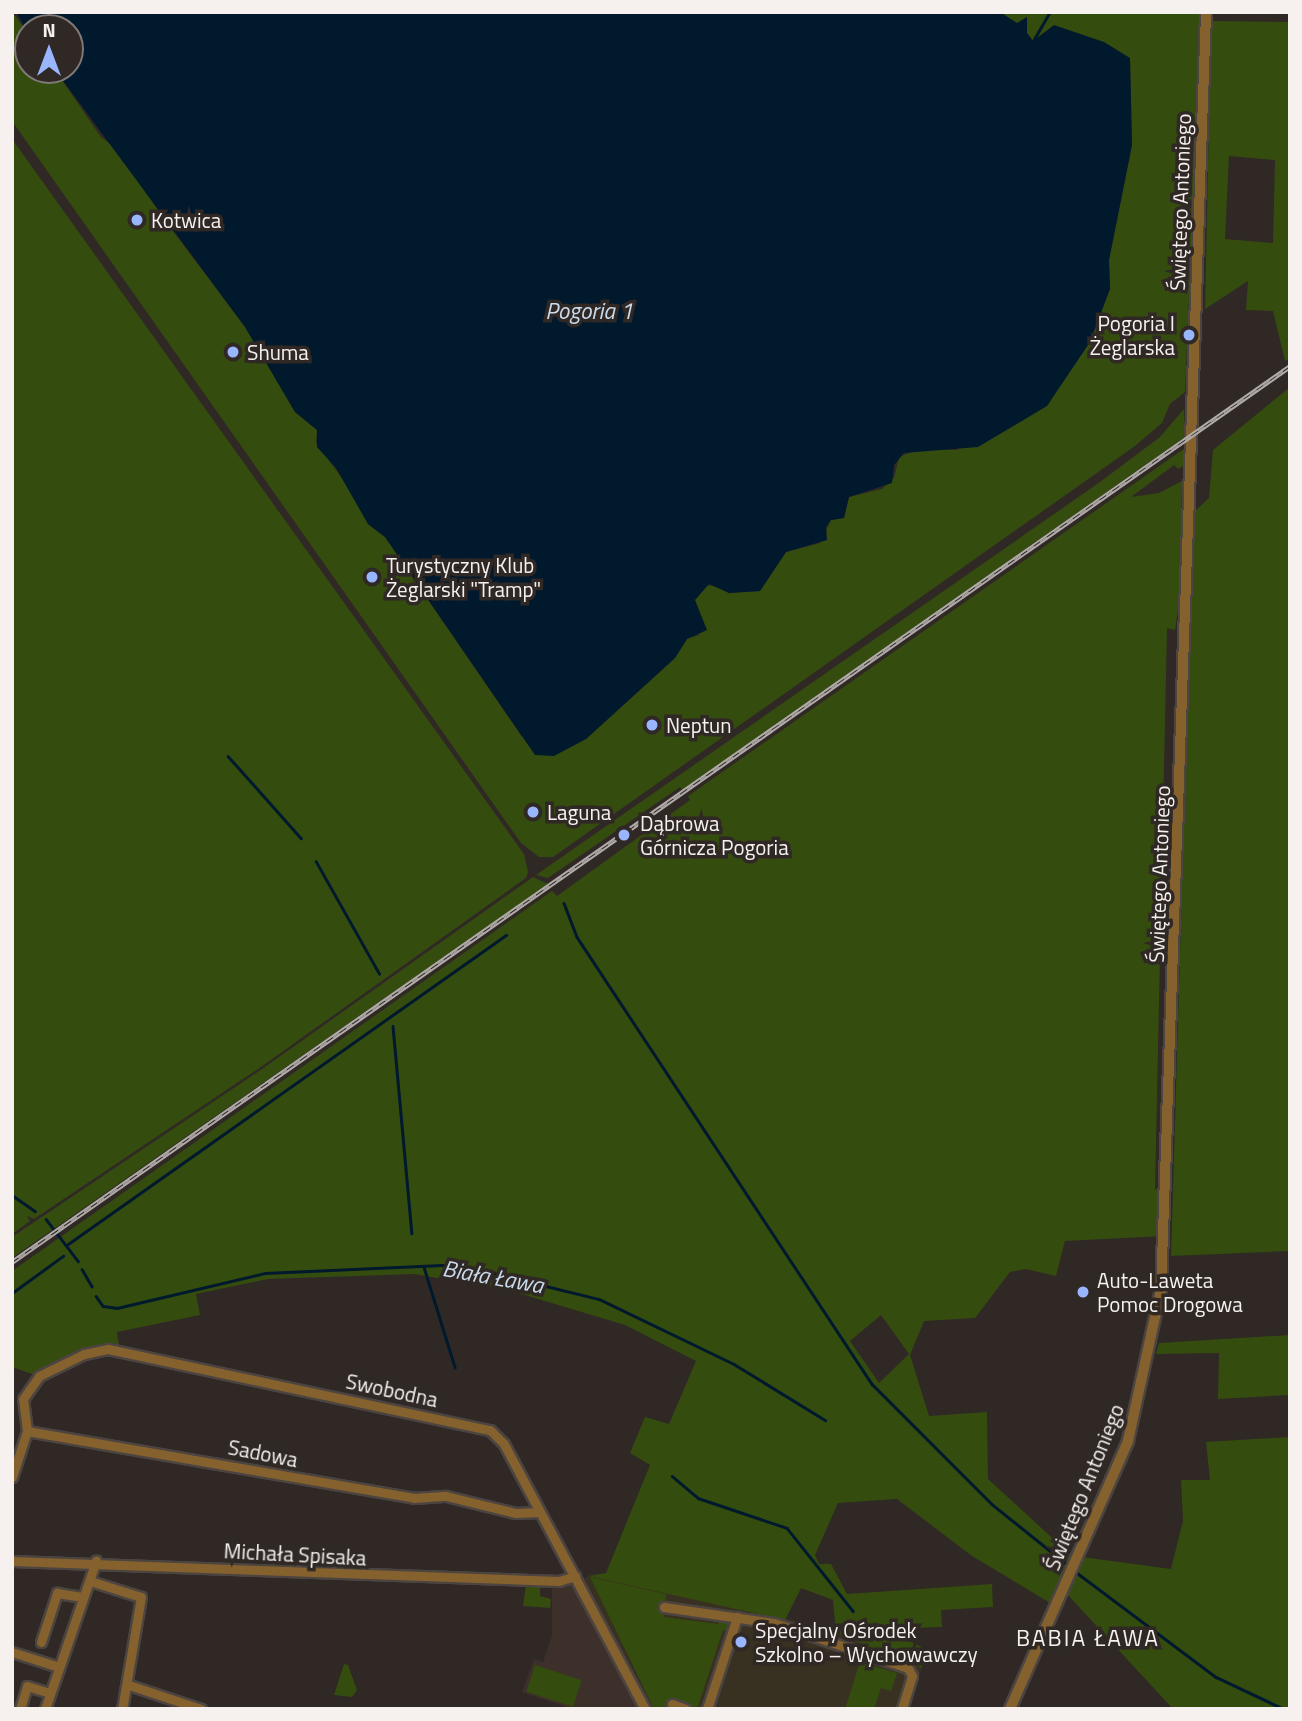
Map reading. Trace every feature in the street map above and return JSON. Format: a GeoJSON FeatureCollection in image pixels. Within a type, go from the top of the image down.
{"type":"FeatureCollection","features":[{"type":"Feature","properties":{"kind":"street","name":"Świętego Antoniego"},"geometry":{"type":"LineString","coordinates":[[1010,1709],[1128,1441],[1161,1290],[1206,12]]}},
{"type":"Feature","properties":{"kind":"street","name":"Swobodna"},"geometry":{"type":"LineString","coordinates":[[27,1431],[21,1413],[24,1395],[41,1374],[88,1352],[115,1350],[487,1429],[504,1444],[645,1709]]}},
{"type":"Feature","properties":{"kind":"street"},"geometry":{"type":"LineString","coordinates":[[12,1477],[27,1431]]}},
{"type":"Feature","properties":{"kind":"street","name":"Sadowa"},"geometry":{"type":"LineString","coordinates":[[27,1431],[414,1498],[446,1496],[515,1513],[540,1512]]}},
{"type":"Feature","properties":{"kind":"street","name":"Michała Spisaka"},"geometry":{"type":"LineString","coordinates":[[12,1561],[96,1561],[444,1578],[561,1581],[575,1576]]}},
{"type":"Feature","properties":{"kind":"street"},"geometry":{"type":"LineString","coordinates":[[45,1709],[81,1597],[90,1581],[96,1561]]}},
{"type":"Feature","properties":{"kind":"street"},"geometry":{"type":"LineString","coordinates":[[90,1581],[141,1597],[129,1685],[121,1709]]}},
{"type":"Feature","properties":{"kind":"street"},"geometry":{"type":"LineString","coordinates":[[41,1642],[57,1593],[81,1597]]}},
{"type":"Feature","properties":{"kind":"street"},"geometry":{"type":"LineString","coordinates":[[664,1607],[774,1623],[908,1668],[912,1676],[902,1709]]}},
{"type":"Feature","properties":{"kind":"street"},"geometry":{"type":"LineString","coordinates":[[707,1709],[737,1617]]}},
{"type":"Feature","properties":{"kind":"street"},"geometry":{"type":"LineString","coordinates":[[12,1652],[59,1667]]}},
{"type":"Feature","properties":{"kind":"street"},"geometry":{"type":"LineString","coordinates":[[129,1685],[201,1709]]}},
{"type":"Feature","properties":{"kind":"street"},"geometry":{"type":"LineString","coordinates":[[20,1709],[27,1686],[50,1693]]}},
{"type":"Feature","properties":{"kind":"street"},"geometry":{"type":"LineString","coordinates":[[672,1704],[686,1709]]}},
{"type":"Feature","properties":{"kind":"shaded area","name":"Specjalny Ośrodek Szkolno – Wychowawczy"},"geometry":{"type":"Polygon","coordinates":[[[588,1576],[807,1623],[891,1651],[898,1659],[922,1668],[909,1709],[652,1709],[584,1579],[588,1576]]]}},
{"type":"Feature","properties":{"kind":"shaded area"},"geometry":{"type":"Polygon","coordinates":[[[552,1585],[576,1585],[581,1602],[641,1709],[572,1709],[522,1692],[534,1659],[543,1662],[552,1635],[552,1585]]]}},
{"type":"Feature","properties":{"kind":"green space"},"geometry":{"type":"Polygon","coordinates":[[[12,12],[14,84],[65,84],[101,137],[119,151],[163,218],[245,327],[295,412],[317,430],[316,443],[347,485],[368,524],[385,537],[522,737],[586,739],[675,658],[687,639],[699,635],[695,599],[706,586],[716,585],[729,593],[760,591],[786,552],[820,543],[831,520],[844,518],[849,497],[882,489],[894,478],[899,457],[919,449],[957,450],[1110,289],[1109,260],[1132,145],[1130,59],[1116,50],[1033,41],[1027,33],[1027,17],[1017,24],[1000,12],[1201,12],[1185,392],[1170,404],[1162,423],[1135,446],[553,857],[539,857],[521,843],[12,121],[12,12]]]}},
{"type":"Feature","properties":{"kind":"green space"},"geometry":{"type":"Polygon","coordinates":[[[1211,21],[1290,22],[1290,358],[1285,361],[1273,311],[1246,310],[1248,281],[1205,309],[1211,21]],[[1229,156],[1225,239],[1273,243],[1275,160],[1229,156]]]}},
{"type":"Feature","properties":{"kind":"green space"},"geometry":{"type":"Polygon","coordinates":[[[12,139],[524,854],[528,872],[526,878],[261,1067],[34,1219],[27,1216],[30,1221],[12,1234],[12,139]]]}},
{"type":"Feature","properties":{"kind":"green space"},"geometry":{"type":"Polygon","coordinates":[[[1290,387],[1290,1251],[1171,1256],[1193,513],[1209,498],[1213,450],[1290,387]]]}},
{"type":"Feature","properties":{"kind":"green space"},"geometry":{"type":"Polygon","coordinates":[[[1184,409],[1185,437],[682,790],[680,787],[548,878],[536,875],[1100,482],[1160,437],[1184,409]]]}},
{"type":"Feature","properties":{"kind":"green space"},"geometry":{"type":"Polygon","coordinates":[[[1185,448],[1185,465],[1178,469],[1174,465],[1131,497],[1159,493],[1182,481],[1180,597],[1175,630],[1167,628],[1155,1189],[1162,1191],[1162,1236],[1065,1241],[1056,1276],[1026,1269],[1010,1272],[975,1318],[924,1321],[910,1355],[929,1416],[987,1412],[988,1479],[1073,1557],[1052,1604],[972,1556],[897,1499],[838,1503],[815,1555],[819,1564],[831,1564],[847,1594],[992,1584],[993,1607],[941,1610],[942,1627],[886,1629],[925,1649],[922,1668],[836,1633],[833,1600],[801,1588],[785,1620],[588,1576],[606,1573],[650,1465],[630,1453],[645,1417],[669,1424],[696,1361],[625,1325],[515,1292],[415,1274],[268,1279],[196,1294],[200,1315],[117,1332],[119,1346],[100,1344],[32,1374],[12,1367],[12,1271],[552,891],[557,896],[690,800],[688,796],[1185,448]],[[881,1315],[850,1341],[879,1383],[909,1354],[881,1315]]]}},
{"type":"Feature","properties":{"kind":"green space"},"geometry":{"type":"Polygon","coordinates":[[[533,877],[548,884],[12,1258],[12,1237],[262,1069],[533,877]]]}},
{"type":"Feature","properties":{"kind":"green space"},"geometry":{"type":"Polygon","coordinates":[[[1290,1335],[1290,1395],[1218,1399],[1219,1353],[1156,1354],[1159,1343],[1290,1335]]]}},
{"type":"Feature","properties":{"kind":"green space"},"geometry":{"type":"Polygon","coordinates":[[[1290,1437],[1290,1709],[1173,1709],[1067,1594],[1082,1557],[1171,1569],[1183,1521],[1181,1480],[1210,1480],[1206,1442],[1290,1437]]]}},
{"type":"Feature","properties":{"kind":"green space"},"geometry":{"type":"Polygon","coordinates":[[[590,1577],[666,1594],[664,1617],[718,1624],[719,1618],[730,1620],[729,1631],[723,1630],[697,1709],[654,1709],[590,1577]]]}},
{"type":"Feature","properties":{"kind":"green space"},"geometry":{"type":"Polygon","coordinates":[[[526,1585],[540,1587],[540,1596],[551,1599],[550,1608],[523,1606],[526,1585]]]}},
{"type":"Feature","properties":{"kind":"green space"},"geometry":{"type":"Polygon","coordinates":[[[860,1662],[897,1673],[891,1691],[881,1688],[874,1709],[845,1709],[860,1662]]]}},
{"type":"Feature","properties":{"kind":"green space"},"geometry":{"type":"Polygon","coordinates":[[[344,1664],[348,1665],[357,1690],[352,1697],[334,1695],[344,1664]]]}},
{"type":"Feature","properties":{"kind":"green space"},"geometry":{"type":"Polygon","coordinates":[[[535,1665],[582,1680],[573,1707],[526,1692],[535,1665]]]}},
{"type":"Feature","properties":{"kind":"water","name":"Pogoria 1"},"geometry":{"type":"Polygon","coordinates":[[[16,12],[1000,12],[1017,23],[1027,17],[1027,33],[1033,41],[1054,25],[1104,42],[1130,58],[1132,145],[1109,260],[1110,289],[1090,342],[1047,406],[978,447],[904,453],[894,465],[892,483],[849,497],[844,518],[831,520],[826,527],[827,540],[786,552],[760,591],[729,593],[709,584],[695,600],[707,630],[687,639],[675,658],[586,739],[554,756],[535,755],[385,537],[368,524],[336,468],[317,447],[317,430],[295,412],[245,327],[65,84],[84,84],[84,14],[16,12]]]}},
{"type":"Feature","properties":{"kind":"waterway"},"geometry":{"type":"LineString","coordinates":[[1033,41],[1050,12]]}},
{"type":"Feature","properties":{"kind":"waterway"},"geometry":{"type":"LineString","coordinates":[[228,756],[301,838]]}},
{"type":"Feature","properties":{"kind":"waterway"},"geometry":{"type":"LineString","coordinates":[[316,861],[379,973]]}},
{"type":"Feature","properties":{"kind":"waterway"},"geometry":{"type":"LineString","coordinates":[[564,903],[577,937],[872,1384],[993,1505],[1068,1565]]}},
{"type":"Feature","properties":{"kind":"waterway"},"geometry":{"type":"LineString","coordinates":[[68,1244],[506,935]]}},
{"type":"Feature","properties":{"kind":"waterway"},"geometry":{"type":"LineString","coordinates":[[393,1026],[412,1233]]}},
{"type":"Feature","properties":{"kind":"waterway","name":"Biała Ława"},"geometry":{"type":"LineString","coordinates":[[12,1195],[35,1211]]}},
{"type":"Feature","properties":{"kind":"waterway","name":"Biała Ława"},"geometry":{"type":"LineString","coordinates":[[46,1219],[78,1261]]}},
{"type":"Feature","properties":{"kind":"waterway"},"geometry":{"type":"LineString","coordinates":[[12,1293],[63,1256]]}},
{"type":"Feature","properties":{"kind":"waterway","name":"Biała Ława"},"geometry":{"type":"LineString","coordinates":[[96,1296],[103,1306],[117,1308],[265,1273],[442,1265],[493,1273],[599,1299],[734,1364],[825,1420]]}},
{"type":"Feature","properties":{"kind":"waterway"},"geometry":{"type":"LineString","coordinates":[[424,1267],[455,1367]]}},
{"type":"Feature","properties":{"kind":"waterway","name":"Biała Ława"},"geometry":{"type":"LineString","coordinates":[[82,1269],[92,1286]]}},
{"type":"Feature","properties":{"kind":"waterway"},"geometry":{"type":"LineString","coordinates":[[672,1476],[698,1498],[787,1528],[853,1611]]}},
{"type":"Feature","properties":{"kind":"waterway"},"geometry":{"type":"LineString","coordinates":[[1076,1572],[1216,1677],[1284,1709]]}},
{"type":"Feature","properties":{"kind":"railway"},"geometry":{"type":"LineString","coordinates":[[12,1262],[1290,366]]}},
{"type":"Feature","properties":{"kind":"place","name":"Kotwica"},"geometry":{"type":"Point","coordinates":[137,220]}},
{"type":"Feature","properties":{"kind":"place","name":"Pogoria I Żeglarska"},"geometry":{"type":"Point","coordinates":[1189,335]}},
{"type":"Feature","properties":{"kind":"place","name":"Shuma"},"geometry":{"type":"Point","coordinates":[233,352]}},
{"type":"Feature","properties":{"kind":"place","name":"Turystyczny Klub Żeglarski \"Tramp\""},"geometry":{"type":"Point","coordinates":[372,577]}},
{"type":"Feature","properties":{"kind":"place","name":"Neptun"},"geometry":{"type":"Point","coordinates":[652,725]}},
{"type":"Feature","properties":{"kind":"place","name":"Laguna"},"geometry":{"type":"Point","coordinates":[533,812]}},
{"type":"Feature","properties":{"kind":"place","name":"Dąbrowa Górnicza Pogoria"},"geometry":{"type":"Point","coordinates":[624,835]}},
{"type":"Feature","properties":{"kind":"place","name":"Auto-Laweta Pomoc Drogowa"},"geometry":{"type":"Point","coordinates":[1083,1292]}},
{"type":"Feature","properties":{"kind":"place","name":"Specjalny Ośrodek Szkolno – Wychowawczy"},"geometry":{"type":"Point","coordinates":[741,1642]}},
{"type":"Feature","properties":{"kind":"district","name":"BABIA ŁAWA"},"geometry":{"type":"Point","coordinates":[1088,1638]}}]}
